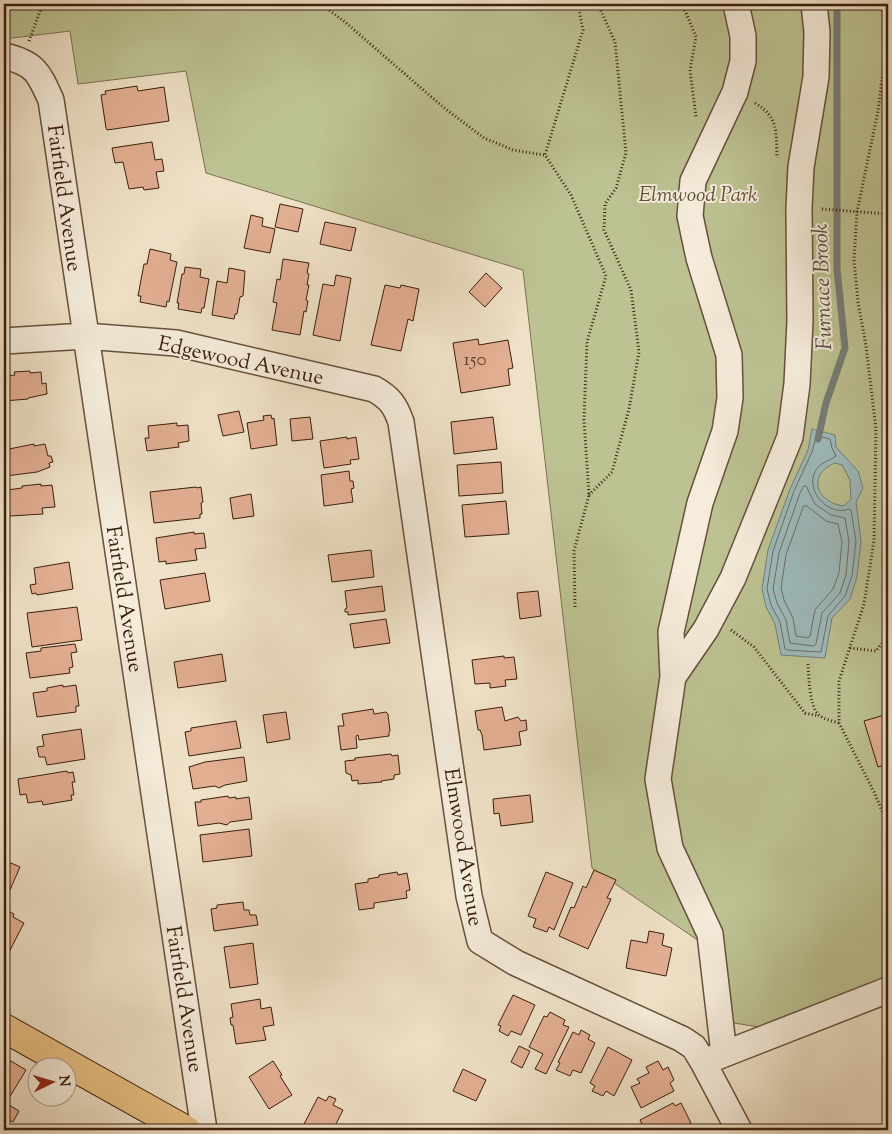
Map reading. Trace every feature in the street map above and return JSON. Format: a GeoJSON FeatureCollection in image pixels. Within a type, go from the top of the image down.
{"type":"FeatureCollection","features":[{"type":"Feature","properties":{"kind":"main road"},"geometry":{"type":"LineString","coordinates":[[4,1028],[186,1130]]}},
{"type":"Feature","properties":{"kind":"street"},"geometry":{"type":"LineString","coordinates":[[736,4],[743,36],[743,61],[735,92],[693,181],[690,216],[699,258],[729,355],[730,398],[724,431],[700,503],[671,632],[674,677],[658,779],[670,848],[710,934],[714,1058],[888,990]]}},
{"type":"Feature","properties":{"kind":"street"},"geometry":{"type":"LineString","coordinates":[[674,677],[709,624],[732,578],[790,437],[797,384],[799,339],[799,208],[801,167],[816,77],[814,4]]}},
{"type":"Feature","properties":{"kind":"street","name":"Fairfield Avenue"},"geometry":{"type":"LineString","coordinates":[[20,62],[40,76],[51,100],[204,1130]]}},
{"type":"Feature","properties":{"kind":"street","name":"Edgewood Avenue"},"geometry":{"type":"LineString","coordinates":[[4,341],[85,336],[176,343],[374,389],[384,395],[395,406],[401,422]]}},
{"type":"Feature","properties":{"kind":"street","name":"Elmwood Avenue"},"geometry":{"type":"LineString","coordinates":[[401,422],[469,896],[480,941],[516,964],[682,1039],[714,1058],[739,1130]]}},
{"type":"Feature","properties":{"kind":"path"},"geometry":{"type":"LineString","coordinates":[[20,62],[40,11],[39,4]]}},
{"type":"Feature","properties":{"kind":"path"},"geometry":{"type":"LineString","coordinates":[[321,4],[345,22],[443,107],[484,138],[513,150],[545,155],[571,195],[606,276],[587,342],[584,420],[589,495],[574,551],[575,607]]}},
{"type":"Feature","properties":{"kind":"path"},"geometry":{"type":"LineString","coordinates":[[545,155],[583,30],[578,4]]}},
{"type":"Feature","properties":{"kind":"path"},"geometry":{"type":"LineString","coordinates":[[589,495],[612,472],[628,409],[639,352],[631,290],[604,230],[605,204],[616,188],[626,153],[615,42],[598,4]]}},
{"type":"Feature","properties":{"kind":"path"},"geometry":{"type":"LineString","coordinates":[[681,4],[696,37],[690,70]]}},
{"type":"Feature","properties":{"kind":"path"},"geometry":{"type":"LineString","coordinates":[[882,4],[886,47],[878,112],[857,212],[854,260],[876,429],[874,541],[864,604],[839,681],[839,723],[874,792],[888,825]]}},
{"type":"Feature","properties":{"kind":"path"},"geometry":{"type":"LineString","coordinates":[[766,109],[775,125],[777,165]]}},
{"type":"Feature","properties":{"kind":"path"},"geometry":{"type":"LineString","coordinates":[[827,210],[888,214]]}},
{"type":"Feature","properties":{"kind":"path"},"geometry":{"type":"LineString","coordinates":[[709,624],[731,630],[754,646],[805,713],[839,723]]}},
{"type":"Feature","properties":{"kind":"path"},"geometry":{"type":"LineString","coordinates":[[850,648],[876,651],[888,636]]}},
{"type":"Feature","properties":{"kind":"path"},"geometry":{"type":"LineString","coordinates":[[808,664],[811,691],[819,716]]}},
{"type":"Feature","properties":{"kind":"green space","name":"Elmwood Park"},"geometry":{"type":"Polygon","coordinates":[[[4,4],[888,4],[888,976],[765,1028],[709,1019],[699,941],[592,868],[523,270],[206,173],[186,71],[78,84],[70,31],[4,39],[4,4]]]}},
{"type":"Feature","properties":{"kind":"water"},"geometry":{"type":"Polygon","coordinates":[[[812,429],[835,435],[836,447],[858,471],[863,488],[856,502],[861,541],[857,577],[850,599],[832,618],[825,658],[781,655],[775,624],[766,607],[762,589],[768,550],[790,489],[808,450],[812,429]],[[835,463],[826,468],[820,474],[818,488],[827,500],[844,506],[851,499],[850,480],[842,465],[835,463]]]}},
{"type":"Feature","properties":{"kind":"building"},"geometry":{"type":"Polygon","coordinates":[[[137,86],[138,91],[164,87],[169,121],[107,130],[101,95],[106,94],[105,91],[137,86]]]}},
{"type":"Feature","properties":{"kind":"building"},"geometry":{"type":"Polygon","coordinates":[[[152,142],[155,160],[162,159],[164,171],[156,172],[159,188],[144,190],[143,187],[129,189],[123,162],[115,163],[112,148],[152,142]]]}},
{"type":"Feature","properties":{"kind":"building"},"geometry":{"type":"Polygon","coordinates":[[[280,204],[303,209],[298,232],[275,227],[280,204]]]}},
{"type":"Feature","properties":{"kind":"building"},"geometry":{"type":"Polygon","coordinates":[[[251,215],[263,218],[262,226],[275,229],[270,253],[244,248],[251,215]]]}},
{"type":"Feature","properties":{"kind":"building"},"geometry":{"type":"Polygon","coordinates":[[[325,222],[356,228],[351,251],[320,244],[325,222]]]}},
{"type":"Feature","properties":{"kind":"building"},"geometry":{"type":"Polygon","coordinates":[[[150,249],[171,254],[170,260],[177,262],[169,302],[167,301],[166,307],[140,302],[141,296],[138,296],[144,264],[147,264],[150,249]]]}},
{"type":"Feature","properties":{"kind":"building"},"geometry":{"type":"Polygon","coordinates":[[[283,259],[309,263],[307,285],[309,285],[306,300],[308,301],[306,312],[304,311],[300,335],[272,330],[277,303],[273,302],[277,279],[280,280],[283,259]]]}},
{"type":"Feature","properties":{"kind":"building"},"geometry":{"type":"Polygon","coordinates":[[[185,267],[201,269],[200,277],[209,279],[204,308],[202,308],[201,313],[178,309],[179,303],[177,303],[185,267]]]}},
{"type":"Feature","properties":{"kind":"building"},"geometry":{"type":"Polygon","coordinates":[[[229,268],[245,271],[243,296],[240,297],[237,314],[235,314],[234,319],[212,315],[217,281],[227,283],[229,268]]]}},
{"type":"Feature","properties":{"kind":"building"},"geometry":{"type":"Polygon","coordinates":[[[486,273],[502,288],[485,307],[469,292],[486,273]]]}},
{"type":"Feature","properties":{"kind":"building"},"geometry":{"type":"Polygon","coordinates":[[[336,275],[351,278],[340,341],[313,335],[323,284],[334,286],[336,275]]]}},
{"type":"Feature","properties":{"kind":"building"},"geometry":{"type":"Polygon","coordinates":[[[385,285],[400,288],[401,285],[419,289],[413,321],[408,319],[401,351],[371,345],[385,285]]]}},
{"type":"Feature","properties":{"kind":"building"},"geometry":{"type":"Polygon","coordinates":[[[478,339],[479,345],[508,340],[513,368],[508,369],[510,385],[461,393],[453,343],[478,339]]]}},
{"type":"Feature","properties":{"kind":"building"},"geometry":{"type":"Polygon","coordinates":[[[30,371],[30,373],[41,372],[42,384],[46,383],[47,394],[28,399],[4,401],[4,376],[15,375],[14,372],[30,371]]]}},
{"type":"Feature","properties":{"kind":"building"},"geometry":{"type":"Polygon","coordinates":[[[239,411],[244,432],[223,436],[218,415],[239,411]]]}},
{"type":"Feature","properties":{"kind":"building"},"geometry":{"type":"Polygon","coordinates":[[[271,415],[272,419],[274,418],[277,445],[251,449],[247,423],[264,420],[263,416],[271,415]]]}},
{"type":"Feature","properties":{"kind":"building"},"geometry":{"type":"Polygon","coordinates":[[[310,417],[313,439],[292,441],[290,419],[310,417]]]}},
{"type":"Feature","properties":{"kind":"building"},"geometry":{"type":"Polygon","coordinates":[[[493,417],[497,449],[454,454],[451,422],[493,417]]]}},
{"type":"Feature","properties":{"kind":"building"},"geometry":{"type":"Polygon","coordinates":[[[177,423],[177,426],[188,425],[189,441],[178,443],[179,447],[147,451],[145,438],[149,438],[148,426],[177,423]]]}},
{"type":"Feature","properties":{"kind":"building"},"geometry":{"type":"Polygon","coordinates":[[[347,437],[347,439],[356,437],[359,459],[350,460],[351,464],[324,468],[320,441],[347,437]]]}},
{"type":"Feature","properties":{"kind":"building"},"geometry":{"type":"Polygon","coordinates":[[[34,444],[34,446],[45,444],[48,456],[51,456],[53,462],[49,463],[50,467],[37,472],[6,476],[4,450],[34,444]]]}},
{"type":"Feature","properties":{"kind":"building"},"geometry":{"type":"Polygon","coordinates":[[[501,462],[503,493],[459,496],[457,465],[501,462]]]}},
{"type":"Feature","properties":{"kind":"building"},"geometry":{"type":"Polygon","coordinates":[[[349,471],[350,481],[353,481],[354,488],[351,489],[353,502],[324,506],[321,475],[349,471]]]}},
{"type":"Feature","properties":{"kind":"building"},"geometry":{"type":"Polygon","coordinates":[[[41,484],[41,486],[52,485],[55,507],[42,508],[43,514],[10,516],[7,490],[41,484]]]}},
{"type":"Feature","properties":{"kind":"building"},"geometry":{"type":"Polygon","coordinates":[[[201,487],[203,502],[201,503],[202,514],[200,514],[200,518],[154,523],[150,492],[201,487]]]}},
{"type":"Feature","properties":{"kind":"building"},"geometry":{"type":"Polygon","coordinates":[[[251,494],[254,516],[233,519],[230,498],[251,494]]]}},
{"type":"Feature","properties":{"kind":"building"},"geometry":{"type":"Polygon","coordinates":[[[506,501],[509,534],[465,537],[462,505],[506,501]]]}},
{"type":"Feature","properties":{"kind":"building"},"geometry":{"type":"Polygon","coordinates":[[[194,532],[194,534],[204,533],[206,548],[195,549],[197,560],[166,564],[166,561],[159,562],[156,538],[194,532]]]}},
{"type":"Feature","properties":{"kind":"building"},"geometry":{"type":"Polygon","coordinates":[[[371,550],[374,577],[332,582],[328,555],[371,550]]]}},
{"type":"Feature","properties":{"kind":"building"},"geometry":{"type":"Polygon","coordinates":[[[69,562],[73,589],[37,595],[36,593],[32,594],[30,585],[36,584],[34,568],[69,562]]]}},
{"type":"Feature","properties":{"kind":"building"},"geometry":{"type":"Polygon","coordinates":[[[205,573],[210,601],[165,609],[160,580],[205,573]]]}},
{"type":"Feature","properties":{"kind":"building"},"geometry":{"type":"Polygon","coordinates":[[[382,586],[385,611],[348,615],[348,612],[345,612],[347,608],[345,591],[382,586]]]}},
{"type":"Feature","properties":{"kind":"building"},"geometry":{"type":"Polygon","coordinates":[[[538,591],[541,616],[520,619],[517,593],[538,591]]]}},
{"type":"Feature","properties":{"kind":"building"},"geometry":{"type":"Polygon","coordinates":[[[77,607],[82,640],[32,647],[27,613],[77,607]]]}},
{"type":"Feature","properties":{"kind":"building"},"geometry":{"type":"Polygon","coordinates":[[[386,619],[390,643],[354,648],[350,624],[386,619]]]}},
{"type":"Feature","properties":{"kind":"building"},"geometry":{"type":"Polygon","coordinates":[[[75,644],[77,652],[71,653],[73,667],[69,668],[70,673],[30,678],[26,653],[41,651],[41,648],[75,644]]]}},
{"type":"Feature","properties":{"kind":"building"},"geometry":{"type":"Polygon","coordinates":[[[222,654],[226,681],[178,688],[174,662],[222,654]]]}},
{"type":"Feature","properties":{"kind":"building"},"geometry":{"type":"Polygon","coordinates":[[[504,656],[504,658],[514,657],[517,679],[505,680],[506,686],[490,688],[490,683],[475,684],[472,660],[504,656]]]}},
{"type":"Feature","properties":{"kind":"building"},"geometry":{"type":"Polygon","coordinates":[[[63,685],[63,687],[76,685],[79,706],[76,706],[76,712],[37,717],[33,693],[47,691],[47,688],[63,685]]]}},
{"type":"Feature","properties":{"kind":"building"},"geometry":{"type":"Polygon","coordinates":[[[502,707],[505,721],[518,717],[521,721],[526,720],[527,730],[519,732],[521,745],[484,750],[475,711],[502,707]]]}},
{"type":"Feature","properties":{"kind":"building"},"geometry":{"type":"Polygon","coordinates":[[[373,709],[374,714],[386,712],[388,714],[389,736],[359,740],[358,735],[356,736],[357,748],[341,750],[338,726],[344,726],[342,714],[373,709]]]}},
{"type":"Feature","properties":{"kind":"building"},"geometry":{"type":"Polygon","coordinates":[[[286,712],[290,739],[267,743],[263,715],[286,712]]]}},
{"type":"Feature","properties":{"kind":"building"},"geometry":{"type":"Polygon","coordinates":[[[888,714],[888,764],[878,767],[864,721],[888,714]]]}},
{"type":"Feature","properties":{"kind":"building"},"geometry":{"type":"Polygon","coordinates":[[[236,721],[241,748],[189,756],[185,732],[191,731],[191,728],[236,721]]]}},
{"type":"Feature","properties":{"kind":"building"},"geometry":{"type":"Polygon","coordinates":[[[81,729],[85,759],[47,765],[45,757],[39,757],[37,747],[44,746],[42,735],[81,729]]]}},
{"type":"Feature","properties":{"kind":"building"},"geometry":{"type":"Polygon","coordinates":[[[391,754],[392,756],[398,755],[400,774],[394,775],[394,779],[358,784],[358,780],[352,781],[351,775],[346,773],[345,761],[391,754]]]}},
{"type":"Feature","properties":{"kind":"building"},"geometry":{"type":"Polygon","coordinates":[[[244,757],[247,781],[219,788],[215,786],[193,789],[189,767],[205,762],[244,757]]]}},
{"type":"Feature","properties":{"kind":"building"},"geometry":{"type":"Polygon","coordinates":[[[67,771],[68,773],[73,772],[75,782],[72,782],[74,795],[71,795],[72,800],[43,805],[42,801],[28,803],[26,794],[20,795],[18,779],[67,771]]]}},
{"type":"Feature","properties":{"kind":"building"},"geometry":{"type":"Polygon","coordinates":[[[530,795],[533,822],[501,826],[499,813],[494,814],[493,799],[530,795]]]}},
{"type":"Feature","properties":{"kind":"building"},"geometry":{"type":"Polygon","coordinates":[[[228,796],[229,798],[236,797],[236,799],[249,797],[252,819],[230,822],[227,825],[219,823],[198,826],[195,802],[228,796]]]}},
{"type":"Feature","properties":{"kind":"building"},"geometry":{"type":"Polygon","coordinates":[[[249,829],[252,856],[203,862],[200,835],[249,829]]]}},
{"type":"Feature","properties":{"kind":"building"},"geometry":{"type":"Polygon","coordinates":[[[4,860],[20,867],[10,890],[4,887],[4,860]]]}},
{"type":"Feature","properties":{"kind":"building"},"geometry":{"type":"Polygon","coordinates":[[[594,870],[616,880],[607,898],[611,899],[588,949],[559,936],[571,907],[574,908],[583,886],[586,888],[594,870]]]}},
{"type":"Feature","properties":{"kind":"building"},"geometry":{"type":"Polygon","coordinates":[[[397,872],[398,875],[407,873],[410,890],[406,891],[407,898],[374,903],[374,908],[359,910],[355,884],[368,882],[368,879],[379,877],[379,875],[397,872]]]}},
{"type":"Feature","properties":{"kind":"building"},"geometry":{"type":"Polygon","coordinates":[[[546,872],[573,883],[554,930],[549,927],[547,932],[533,927],[536,919],[528,916],[546,872]]]}},
{"type":"Feature","properties":{"kind":"building"},"geometry":{"type":"Polygon","coordinates":[[[243,902],[244,910],[249,910],[250,915],[256,915],[258,925],[214,931],[211,909],[217,908],[217,905],[243,902]]]}},
{"type":"Feature","properties":{"kind":"building"},"geometry":{"type":"Polygon","coordinates":[[[8,911],[14,914],[13,917],[24,923],[8,954],[4,952],[4,913],[7,914],[8,911]]]}},
{"type":"Feature","properties":{"kind":"building"},"geometry":{"type":"Polygon","coordinates":[[[649,931],[664,934],[662,945],[672,948],[666,976],[626,968],[631,940],[647,943],[649,931]]]}},
{"type":"Feature","properties":{"kind":"building"},"geometry":{"type":"Polygon","coordinates":[[[253,943],[258,984],[230,988],[224,947],[253,943]]]}},
{"type":"Feature","properties":{"kind":"building"},"geometry":{"type":"Polygon","coordinates":[[[513,995],[535,1005],[521,1035],[511,1031],[508,1036],[499,1031],[501,1026],[498,1025],[513,995]]]}},
{"type":"Feature","properties":{"kind":"building"},"geometry":{"type":"Polygon","coordinates":[[[260,999],[261,1009],[271,1007],[274,1025],[263,1027],[266,1040],[236,1044],[230,1018],[233,1017],[231,1004],[260,999]]]}},
{"type":"Feature","properties":{"kind":"building"},"geometry":{"type":"Polygon","coordinates":[[[550,1012],[565,1020],[563,1025],[569,1027],[546,1074],[535,1069],[543,1054],[529,1047],[544,1016],[547,1017],[550,1012]]]}},
{"type":"Feature","properties":{"kind":"building"},"geometry":{"type":"Polygon","coordinates":[[[581,1030],[590,1035],[588,1039],[595,1043],[581,1073],[573,1070],[570,1076],[556,1070],[573,1032],[579,1035],[581,1030]]]}},
{"type":"Feature","properties":{"kind":"building"},"geometry":{"type":"Polygon","coordinates":[[[519,1046],[530,1051],[522,1068],[511,1062],[519,1046]]]}},
{"type":"Feature","properties":{"kind":"building"},"geometry":{"type":"Polygon","coordinates":[[[608,1047],[632,1060],[614,1096],[606,1091],[603,1096],[592,1091],[595,1086],[590,1083],[608,1047]]]}},
{"type":"Feature","properties":{"kind":"building"},"geometry":{"type":"Polygon","coordinates":[[[4,1057],[26,1070],[6,1103],[19,1111],[13,1122],[4,1117],[4,1057]]]}},
{"type":"Feature","properties":{"kind":"building"},"geometry":{"type":"Polygon","coordinates":[[[273,1061],[292,1095],[269,1109],[249,1077],[273,1061]]]}},
{"type":"Feature","properties":{"kind":"building"},"geometry":{"type":"Polygon","coordinates":[[[658,1061],[663,1070],[668,1067],[674,1080],[670,1083],[674,1091],[641,1108],[631,1087],[640,1083],[637,1079],[649,1073],[646,1067],[658,1061]]]}},
{"type":"Feature","properties":{"kind":"building"},"geometry":{"type":"Polygon","coordinates":[[[463,1069],[486,1080],[476,1101],[453,1091],[463,1069]]]}},
{"type":"Feature","properties":{"kind":"building"},"geometry":{"type":"Polygon","coordinates":[[[329,1096],[336,1099],[333,1105],[343,1110],[333,1130],[307,1130],[302,1128],[318,1097],[326,1101],[329,1096]]]}},
{"type":"Feature","properties":{"kind":"building"},"geometry":{"type":"Polygon","coordinates":[[[673,1103],[675,1106],[681,1103],[691,1123],[680,1130],[645,1130],[640,1120],[673,1103]]]}},
{"type":"Feature","properties":{"kind":"waterway","name":"Furnace Brook"},"geometry":{"type":"LineString","coordinates":[[818,439],[826,403],[845,348],[837,269],[837,4]]}}]}
